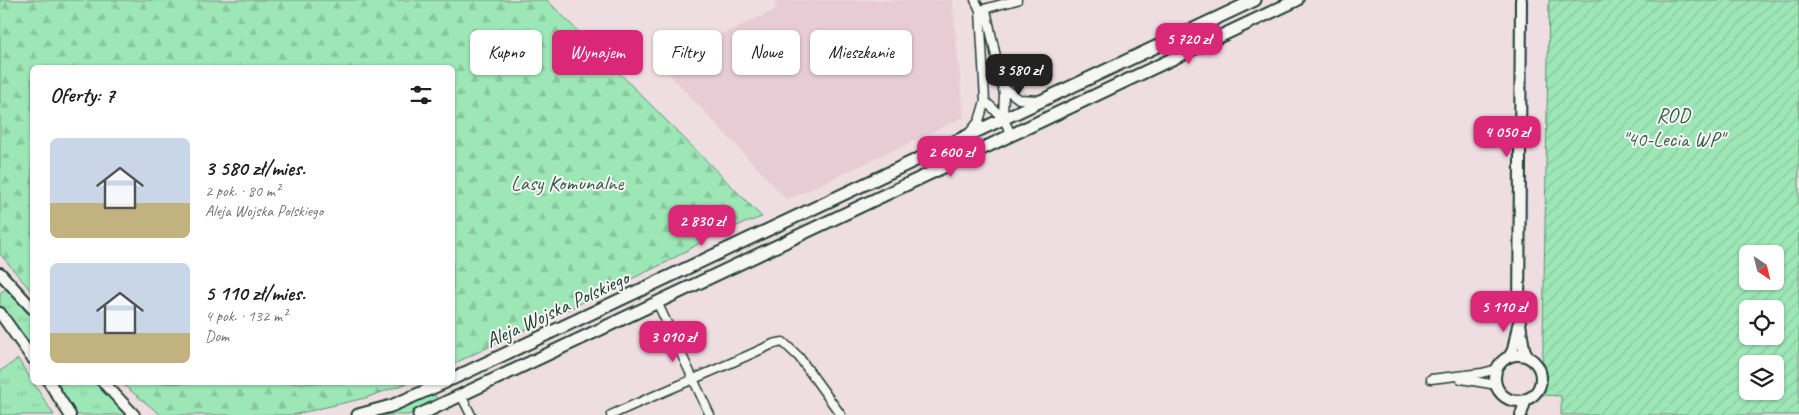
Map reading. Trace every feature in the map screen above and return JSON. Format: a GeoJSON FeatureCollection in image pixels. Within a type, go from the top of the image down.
{"type":"FeatureCollection","features":[{"type":"Feature","properties":{"kind":"main road","name":"Aleja Wojska Polskiego"},"geometry":{"type":"LineString","coordinates":[[455,378],[1255,0]]}},
{"type":"Feature","properties":{"kind":"main road","name":"Aleja Wojska Polskiego"},"geometry":{"type":"LineString","coordinates":[[419,415],[1297,0]]}},
{"type":"Feature","properties":{"kind":"main road"},"geometry":{"type":"LineString","coordinates":[[1126,61],[1133,77]]}},
{"type":"Feature","properties":{"kind":"main road"},"geometry":{"type":"LineString","coordinates":[[705,259],[713,276]]}},
{"type":"Feature","properties":{"kind":"main road"},"geometry":{"type":"LineString","coordinates":[[358,415],[397,404],[439,385]]}},
{"type":"Feature","properties":{"kind":"street"},"geometry":{"type":"LineString","coordinates":[[975,0],[983,10],[1003,87],[1005,105],[1003,118]]}},
{"type":"Feature","properties":{"kind":"street"},"geometry":{"type":"LineString","coordinates":[[983,10],[1017,0]]}},
{"type":"Feature","properties":{"kind":"street"},"geometry":{"type":"LineString","coordinates":[[1521,0],[1519,317],[1524,349],[1528,358]]}},
{"type":"Feature","properties":{"kind":"street"},"geometry":{"type":"LineString","coordinates":[[962,138],[976,126],[985,101],[983,10]]}},
{"type":"Feature","properties":{"kind":"street"},"geometry":{"type":"LineString","coordinates":[[1003,87],[1019,99],[1027,101],[1046,98]]}},
{"type":"Feature","properties":{"kind":"street"},"geometry":{"type":"LineString","coordinates":[[985,101],[1003,118],[1011,134]]}},
{"type":"Feature","properties":{"kind":"street"},"geometry":{"type":"LineString","coordinates":[[0,273],[30,306]]}},
{"type":"Feature","properties":{"kind":"street"},"geometry":{"type":"LineString","coordinates":[[658,302],[710,415]]}},
{"type":"Feature","properties":{"kind":"street"},"geometry":{"type":"LineString","coordinates":[[0,313],[30,355]]}},
{"type":"Feature","properties":{"kind":"street"},"geometry":{"type":"LineString","coordinates":[[1431,379],[1452,378],[1497,369],[1513,350],[1519,317]]}},
{"type":"Feature","properties":{"kind":"street"},"geometry":{"type":"LineString","coordinates":[[615,414],[693,378],[706,375],[774,344],[783,342],[799,357],[841,415]]}},
{"type":"Feature","properties":{"kind":"street"},"geometry":{"type":"LineString","coordinates":[[1497,369],[1497,385],[1503,395],[1510,399],[1526,399],[1537,391],[1541,381],[1538,366],[1528,358],[1520,355],[1509,357]]}},
{"type":"Feature","properties":{"kind":"street"},"geometry":{"type":"LineString","coordinates":[[1452,378],[1497,385]]}},
{"type":"Feature","properties":{"kind":"street"},"geometry":{"type":"LineString","coordinates":[[51,385],[70,415]]}},
{"type":"Feature","properties":{"kind":"street"},"geometry":{"type":"LineString","coordinates":[[106,385],[134,415]]}},
{"type":"Feature","properties":{"kind":"street"},"geometry":{"type":"LineString","coordinates":[[461,395],[471,415]]}},
{"type":"Feature","properties":{"kind":"street"},"geometry":{"type":"LineString","coordinates":[[1510,399],[1515,415]]}},
{"type":"Feature","properties":{"kind":"street"},"geometry":{"type":"LineString","coordinates":[[1521,415],[1526,399]]}},
{"type":"Feature","properties":{"kind":"shaded area"},"geometry":{"type":"Polygon","coordinates":[[[776,0],[952,0],[964,117],[787,200],[670,75],[722,75],[722,34],[775,10],[776,0]]]}},
{"type":"Feature","properties":{"kind":"green space","name":"Lasy Komunalne"},"geometry":{"type":"Polygon","coordinates":[[[0,0],[547,0],[577,30],[552,30],[552,75],[621,75],[762,217],[719,232],[667,262],[455,363],[455,65],[30,65],[30,290],[0,254],[0,0]]]}},
{"type":"Feature","properties":{"kind":"green space","name":"ROD \"40-Lecia WP\""},"geometry":{"type":"Polygon","coordinates":[[[1549,0],[1799,0],[1799,415],[1561,415],[1561,396],[1542,395],[1549,0]]]}},
{"type":"Feature","properties":{"kind":"green space"},"geometry":{"type":"Polygon","coordinates":[[[7,288],[30,313],[30,347],[0,306],[0,293],[7,288]]]}},
{"type":"Feature","properties":{"kind":"green space"},"geometry":{"type":"Polygon","coordinates":[[[18,359],[30,378],[30,385],[35,385],[54,415],[0,415],[0,371],[18,359]]]}},
{"type":"Feature","properties":{"kind":"green space"},"geometry":{"type":"Polygon","coordinates":[[[55,385],[99,385],[128,415],[75,415],[55,385]]]}},
{"type":"Feature","properties":{"kind":"green space"},"geometry":{"type":"Polygon","coordinates":[[[124,385],[402,385],[365,398],[292,415],[161,415],[124,385]]]}},
{"type":"Feature","properties":{"kind":"green space"},"geometry":{"type":"Polygon","coordinates":[[[434,393],[438,401],[408,415],[375,415],[434,393]]]}}]}
